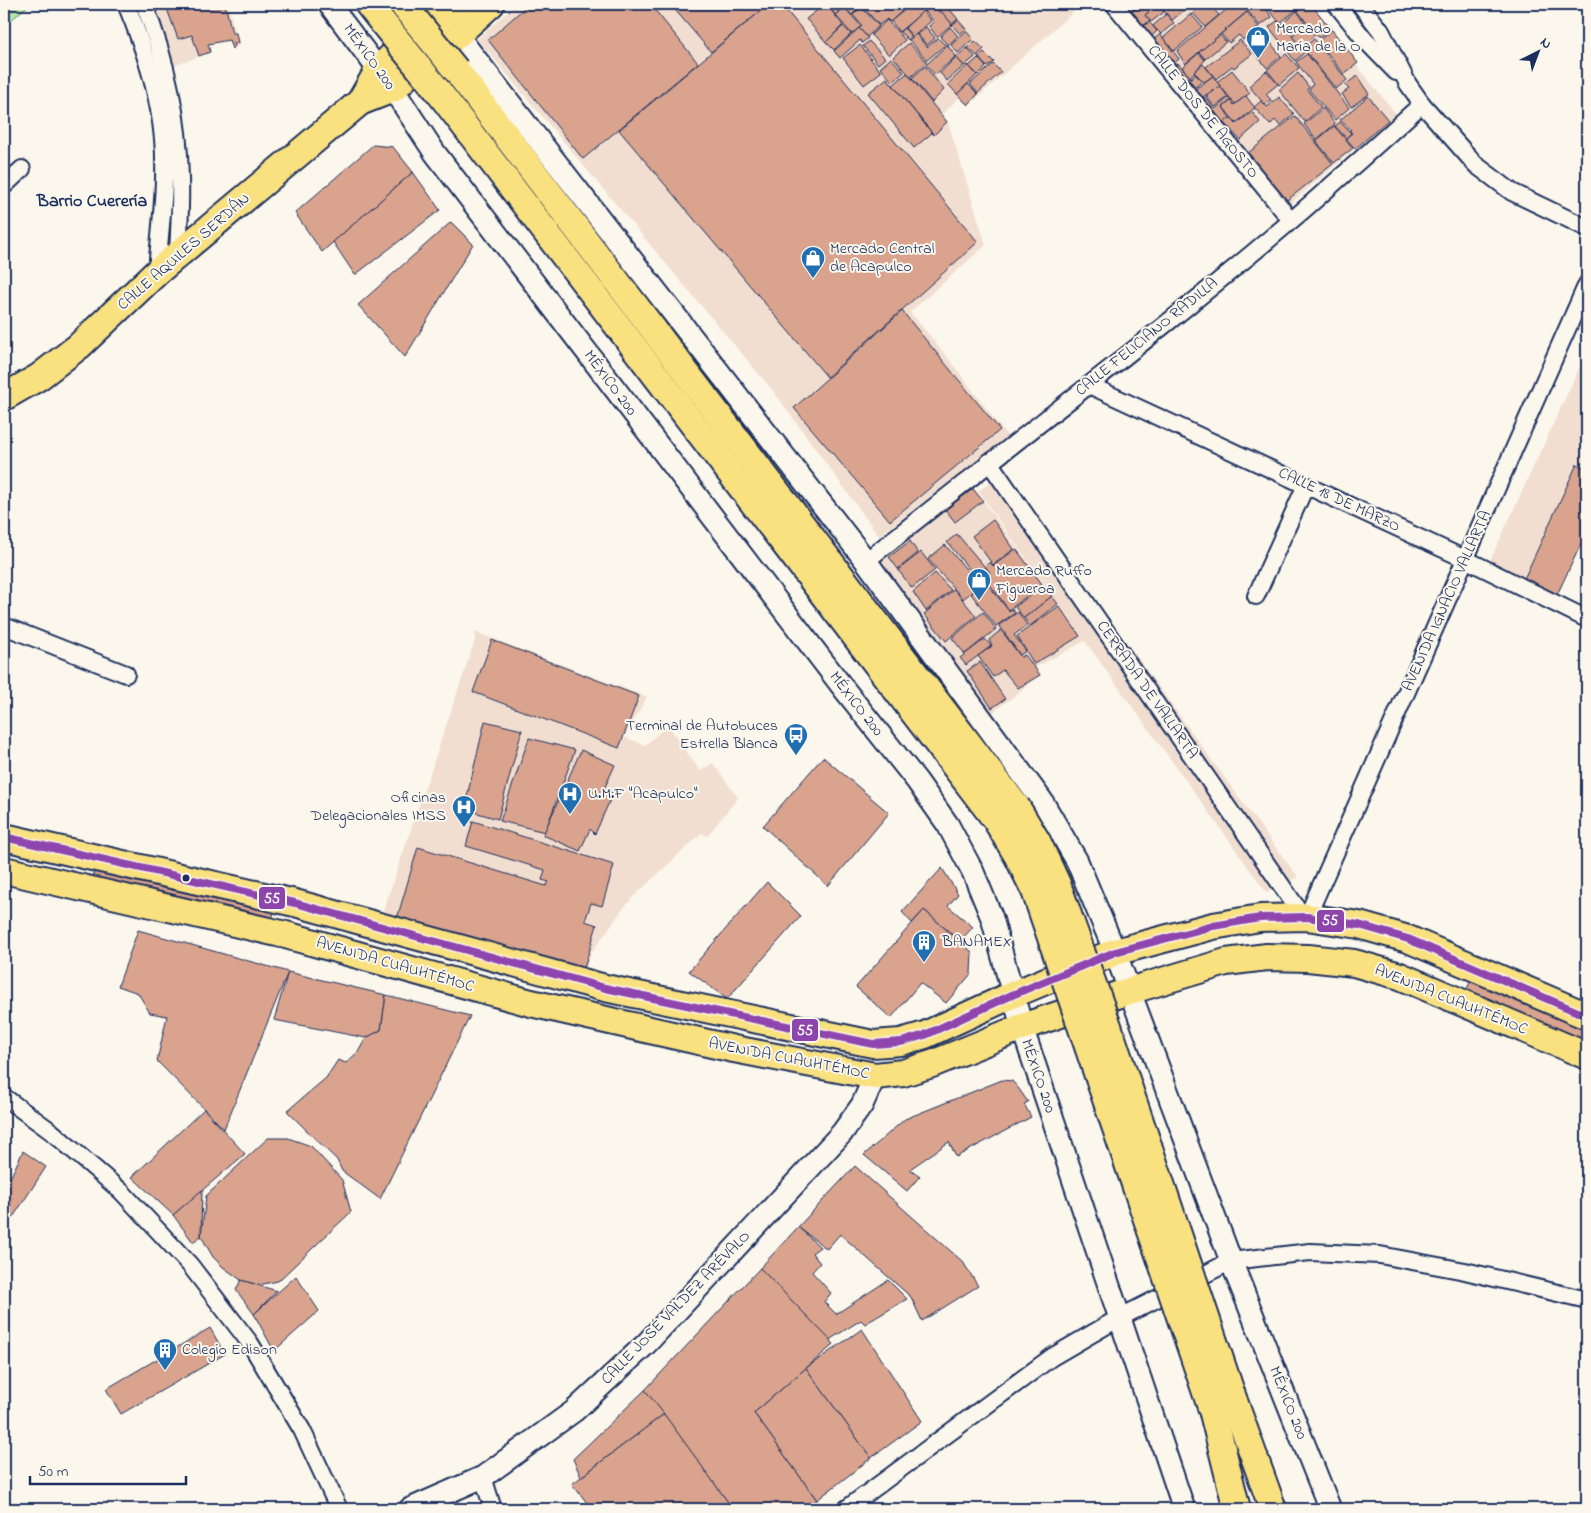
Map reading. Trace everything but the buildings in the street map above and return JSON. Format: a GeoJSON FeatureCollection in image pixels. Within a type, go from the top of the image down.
{"type":"FeatureCollection","features":[{"type":"Feature","properties":{"kind":"main road"},"geometry":{"type":"LineString","coordinates":[[386,79],[412,71],[445,15],[491,4]]}},
{"type":"Feature","properties":{"kind":"main road"},"geometry":{"type":"LineString","coordinates":[[404,5],[456,70],[1006,813]]}},
{"type":"Feature","properties":{"kind":"main road"},"geometry":{"type":"LineString","coordinates":[[376,13],[1006,813],[1038,843],[1057,884],[1111,1036],[1224,1407],[1273,1509]]}},
{"type":"Feature","properties":{"kind":"main road","name":"CALLE AQUILES SERDÁN"},"geometry":{"type":"LineString","coordinates":[[4,397],[39,377],[79,346],[157,272],[386,79]]}},
{"type":"Feature","properties":{"kind":"main road","name":"AVENIDA CUAUHTÉMOC"},"geometry":{"type":"LineString","coordinates":[[4,838],[295,903],[606,988],[873,1044],[901,1042],[925,1035],[1012,995],[1115,952],[1213,926],[1260,918],[1306,918],[1359,925],[1408,939],[1587,1016]]}},
{"type":"Feature","properties":{"kind":"main road","name":"AVENIDA CUAUHTÉMOC"},"geometry":{"type":"LineString","coordinates":[[4,870],[286,935],[531,1003],[734,1049],[875,1076],[903,1072],[932,1064],[1022,1027],[1129,991],[1226,962],[1267,957],[1308,958],[1354,963],[1400,976],[1587,1056]]}},
{"type":"Feature","properties":{"kind":"main road"},"geometry":{"type":"LineString","coordinates":[[1224,1407],[1237,1509]]}},
{"type":"Feature","properties":{"kind":"street"},"geometry":{"type":"LineString","coordinates":[[126,4],[140,38],[156,91],[163,140],[163,180],[157,272]]}},
{"type":"Feature","properties":{"kind":"street"},"geometry":{"type":"LineString","coordinates":[[144,4],[155,31],[170,87],[178,140],[180,180],[178,255]]}},
{"type":"Feature","properties":{"kind":"street","name":"MÉXICO 200"},"geometry":{"type":"LineString","coordinates":[[329,4],[386,79],[435,153],[844,689],[917,781],[948,825],[974,872],[992,918],[1022,1027],[1184,1509]]}},
{"type":"Feature","properties":{"kind":"street","name":"CALLE DOS DE AGOSTO"},"geometry":{"type":"LineString","coordinates":[[1114,4],[1292,220]]}},
{"type":"Feature","properties":{"kind":"street"},"geometry":{"type":"LineString","coordinates":[[1336,4],[1365,40],[1408,84]]}},
{"type":"Feature","properties":{"kind":"street"},"geometry":{"type":"LineString","coordinates":[[1360,4],[1381,32],[1408,84],[1422,104],[1476,165],[1512,192],[1587,228]]}},
{"type":"Feature","properties":{"kind":"street","name":"MÉXICO 200"},"geometry":{"type":"LineString","coordinates":[[445,15],[866,561],[1042,801],[1077,861],[1115,952],[1231,1262],[1330,1509]]}},
{"type":"Feature","properties":{"kind":"street","name":"CALLE FELICIANO RADILLA"},"geometry":{"type":"LineString","coordinates":[[866,561],[989,462],[1089,385],[1292,220],[1422,104]]}},
{"type":"Feature","properties":{"kind":"street"},"geometry":{"type":"LineString","coordinates":[[4,186],[22,169]]}},
{"type":"Feature","properties":{"kind":"street","name":"AVENIDA IGNACIO VALLARTA"},"geometry":{"type":"LineString","coordinates":[[1306,918],[1587,284]]}},
{"type":"Feature","properties":{"kind":"street","name":"CALLE 18 DE MARZO"},"geometry":{"type":"LineString","coordinates":[[1089,385],[1466,559],[1587,619]]}},
{"type":"Feature","properties":{"kind":"street","name":"CERRADA DE VALLARTA"},"geometry":{"type":"LineString","coordinates":[[989,462],[1306,918]]}},
{"type":"Feature","properties":{"kind":"street"},"geometry":{"type":"LineString","coordinates":[[1256,596],[1306,485]]}},
{"type":"Feature","properties":{"kind":"street"},"geometry":{"type":"LineString","coordinates":[[4,626],[126,674]]}},
{"type":"Feature","properties":{"kind":"street","name":"CALLE JOSÉ VALDEZ ARÉVALO"},"geometry":{"type":"LineString","coordinates":[[410,1509],[483,1477],[574,1411],[646,1344],[842,1133],[862,1105],[875,1076]]}},
{"type":"Feature","properties":{"kind":"street"},"geometry":{"type":"LineString","coordinates":[[4,1097],[52,1132],[122,1192],[190,1265],[250,1343],[302,1430],[339,1509]]}},
{"type":"Feature","properties":{"kind":"street"},"geometry":{"type":"LineString","coordinates":[[846,1509],[1052,1357],[1120,1318],[1231,1262],[1310,1252],[1380,1255],[1465,1271],[1587,1300]]}},
{"type":"Feature","properties":{"kind":"street"},"geometry":{"type":"LineString","coordinates":[[483,1477],[493,1509]]}},
{"type":"Feature","properties":{"kind":"shaded area"},"geometry":{"type":"Polygon","coordinates":[[[156,4],[227,4],[240,46],[232,49],[229,40],[208,44],[210,52],[171,67],[156,4]]]}},
{"type":"Feature","properties":{"kind":"shaded area","name":"Mercado Central de Acapulco"},"geometry":{"type":"Polygon","coordinates":[[[516,4],[1082,4],[968,106],[959,98],[942,114],[948,122],[986,245],[910,312],[952,363],[1008,437],[879,536],[774,392],[477,39],[516,4]]]}},
{"type":"Feature","properties":{"kind":"shaded area","name":"Mercado María de la O"},"geometry":{"type":"Polygon","coordinates":[[[1119,4],[1307,4],[1396,114],[1286,207],[1119,4]]]}},
{"type":"Feature","properties":{"kind":"shaded area"},"geometry":{"type":"Polygon","coordinates":[[[1587,351],[1587,531],[1556,597],[1488,565],[1587,351]]]}},
{"type":"Feature","properties":{"kind":"shaded area"},"geometry":{"type":"Polygon","coordinates":[[[1004,474],[1298,877],[1267,893],[1085,641],[1036,667],[1041,675],[986,718],[873,562],[971,484],[1077,630],[978,491],[1004,474]]]}},
{"type":"Feature","properties":{"kind":"shaded area","name":"U.M.F \"Acapulco\""},"geometry":{"type":"Polygon","coordinates":[[[475,632],[647,697],[624,737],[645,745],[668,725],[700,771],[713,763],[738,798],[707,836],[702,833],[633,897],[591,953],[581,979],[380,921],[475,640],[475,632]]]}},
{"type":"Feature","properties":{"kind":"green space"},"geometry":{"type":"Polygon","coordinates":[[[4,4],[30,4],[4,26],[4,4]]]}},
{"type":"Feature","properties":{"kind":"transit line","name":"55"},"geometry":{"type":"LineString","coordinates":[[4,837],[295,903],[605,988],[873,1044],[901,1042],[925,1035],[1012,995],[1115,952],[1213,926],[1260,918],[1307,917],[1359,925],[1408,939],[1587,1016]]}},
{"type":"Feature","properties":{"kind":"place","name":"Mercado María de la O"},"geometry":{"type":"Point","coordinates":[1258,59]}},
{"type":"Feature","properties":{"kind":"place","name":"Mercado Central de Acapulco"},"geometry":{"type":"Point","coordinates":[813,279]}},
{"type":"Feature","properties":{"kind":"place","name":"Mercado Ruffo Figueroa"},"geometry":{"type":"Point","coordinates":[979,601]}},
{"type":"Feature","properties":{"kind":"place","name":"Terminal de Autobuces Estrella Blanca"},"geometry":{"type":"Point","coordinates":[796,756]}},
{"type":"Feature","properties":{"kind":"place","name":"U.M.F \"Acapulco\""},"geometry":{"type":"Point","coordinates":[570,815]}},
{"type":"Feature","properties":{"kind":"place","name":"Oficinas Delegacionales IMSS"},"geometry":{"type":"Point","coordinates":[464,828]}},
{"type":"Feature","properties":{"kind":"place","name":"BANAMEX"},"geometry":{"type":"Point","coordinates":[924,963]}},
{"type":"Feature","properties":{"kind":"place","name":"Colegio Edison"},"geometry":{"type":"Point","coordinates":[165,1371]}},
{"type":"Feature","properties":{"kind":"district","name":"Barrio Cuerería"},"geometry":{"type":"Point","coordinates":[92,202]}}]}
